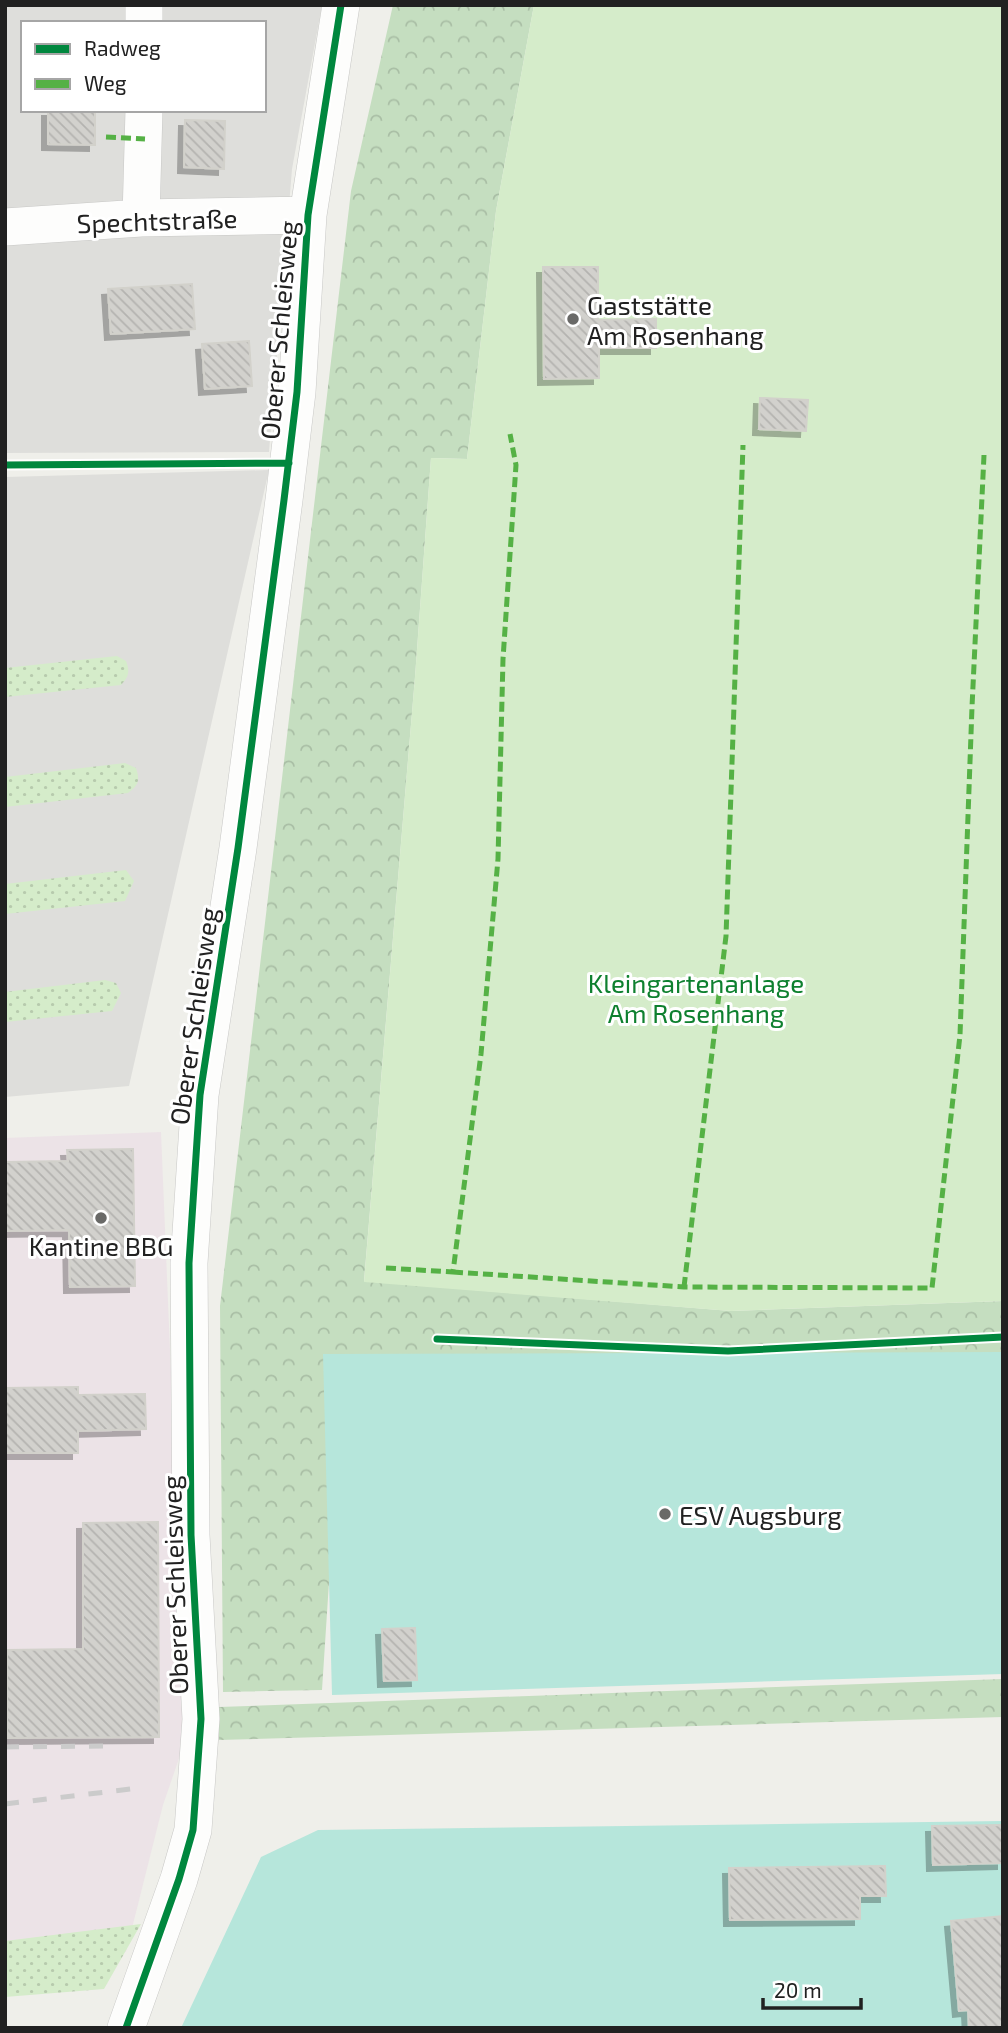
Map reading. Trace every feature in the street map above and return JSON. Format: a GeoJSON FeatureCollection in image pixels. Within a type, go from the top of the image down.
{"type":"FeatureCollection","features":[{"type":"Feature","properties":{"kind":"street","name":"Oberer Schleisweg"},"geometry":{"type":"LineString","coordinates":[[126,2028],[179,1879],[193,1830],[201,1719],[191,1535],[189,1263],[200,1096],[238,848],[289,463],[297,392],[308,215],[341,5]]}},
{"type":"Feature","properties":{"kind":"street"},"geometry":{"type":"LineString","coordinates":[[141,218],[144,112]]}},
{"type":"Feature","properties":{"kind":"street","name":"Spechtstraße"},"geometry":{"type":"LineString","coordinates":[[5,227],[141,218],[308,215]]}},
{"type":"Feature","properties":{"kind":"shaded area"},"geometry":{"type":"Polygon","coordinates":[[[5,5],[322,5],[292,169],[269,452],[5,453],[5,5]]]}},
{"type":"Feature","properties":{"kind":"shaded area"},"geometry":{"type":"Polygon","coordinates":[[[269,470],[129,1086],[5,1097],[5,477],[269,470]]]}},
{"type":"Feature","properties":{"kind":"shaded area"},"geometry":{"type":"Polygon","coordinates":[[[161,1132],[186,1738],[163,1805],[126,1952],[5,1961],[5,1138],[161,1132]]]}},
{"type":"Feature","properties":{"kind":"shaded area","name":"ESV Augsburg"},"geometry":{"type":"Polygon","coordinates":[[[1003,1352],[1003,1674],[332,1695],[323,1354],[1003,1352]]]}},
{"type":"Feature","properties":{"kind":"shaded area"},"geometry":{"type":"Polygon","coordinates":[[[1003,1821],[1003,2028],[181,2028],[261,1857],[318,1830],[1003,1821]]]}},
{"type":"Feature","properties":{"kind":"green space"},"geometry":{"type":"Polygon","coordinates":[[[393,5],[534,5],[496,211],[467,459],[431,458],[364,1281],[731,1311],[1003,1301],[1003,1375],[334,1505],[322,1690],[223,1692],[220,1306],[351,191],[393,5]]]}},
{"type":"Feature","properties":{"kind":"green space","name":"Kleingartenanlage Am Rosenhang"},"geometry":{"type":"Polygon","coordinates":[[[534,5],[1003,5],[1003,1301],[731,1311],[364,1282],[431,458],[467,459],[496,211],[534,5]]]}},
{"type":"Feature","properties":{"kind":"green space"},"geometry":{"type":"Polygon","coordinates":[[[117,656],[126,661],[128,668],[127,677],[121,685],[5,697],[5,668],[117,656]]]}},
{"type":"Feature","properties":{"kind":"green space"},"geometry":{"type":"Polygon","coordinates":[[[125,763],[136,768],[138,776],[138,782],[128,793],[5,807],[5,777],[125,763]]]}},
{"type":"Feature","properties":{"kind":"green space"},"geometry":{"type":"Polygon","coordinates":[[[126,870],[134,881],[125,901],[5,914],[5,884],[126,870]]]}},
{"type":"Feature","properties":{"kind":"green space"},"geometry":{"type":"Polygon","coordinates":[[[105,980],[116,983],[121,993],[112,1011],[5,1022],[5,992],[105,980]]]}},
{"type":"Feature","properties":{"kind":"green space"},"geometry":{"type":"Polygon","coordinates":[[[1003,1679],[1003,1717],[219,1740],[219,1707],[1003,1679]]]}},
{"type":"Feature","properties":{"kind":"green space"},"geometry":{"type":"Polygon","coordinates":[[[141,1924],[104,1989],[5,1997],[5,1941],[141,1924]]]}},
{"type":"Feature","properties":{"kind":"building"},"geometry":{"type":"Polygon","coordinates":[[[48,112],[95,112],[95,145],[48,144],[48,112]]]}},
{"type":"Feature","properties":{"kind":"building"},"geometry":{"type":"Polygon","coordinates":[[[185,120],[225,121],[224,169],[184,167],[185,120]]]}},
{"type":"Feature","properties":{"kind":"building"},"geometry":{"type":"Polygon","coordinates":[[[543,267],[598,267],[598,320],[656,319],[656,348],[599,348],[599,378],[544,379],[543,267]]]}},
{"type":"Feature","properties":{"kind":"building"},"geometry":{"type":"Polygon","coordinates":[[[192,284],[195,329],[111,334],[108,289],[192,284]]]}},
{"type":"Feature","properties":{"kind":"building"},"geometry":{"type":"Polygon","coordinates":[[[249,341],[252,386],[205,389],[202,344],[249,341]]]}},
{"type":"Feature","properties":{"kind":"building"},"geometry":{"type":"Polygon","coordinates":[[[760,398],[808,400],[806,431],[759,429],[760,398]]]}},
{"type":"Feature","properties":{"kind":"building","name":"Kantine BBG"},"geometry":{"type":"Polygon","coordinates":[[[133,1149],[135,1286],[70,1287],[69,1230],[5,1231],[5,1162],[68,1161],[67,1150],[133,1149]]]}},
{"type":"Feature","properties":{"kind":"building"},"geometry":{"type":"Polygon","coordinates":[[[78,1387],[78,1395],[145,1394],[146,1429],[78,1431],[78,1453],[5,1453],[5,1388],[78,1387]]]}},
{"type":"Feature","properties":{"kind":"building"},"geometry":{"type":"Polygon","coordinates":[[[158,1522],[159,1737],[7,1738],[7,1650],[83,1649],[83,1523],[158,1522]]]}},
{"type":"Feature","properties":{"kind":"building"},"geometry":{"type":"Polygon","coordinates":[[[415,1628],[417,1680],[384,1681],[382,1629],[415,1628]]]}},
{"type":"Feature","properties":{"kind":"building"},"geometry":{"type":"Polygon","coordinates":[[[1003,1825],[1003,1863],[933,1865],[932,1826],[1003,1825]]]}},
{"type":"Feature","properties":{"kind":"building"},"geometry":{"type":"Polygon","coordinates":[[[885,1866],[886,1896],[860,1896],[860,1919],[730,1920],[729,1868],[885,1866]]]}},
{"type":"Feature","properties":{"kind":"building"},"geometry":{"type":"Polygon","coordinates":[[[1003,1916],[1003,2028],[969,2028],[968,2010],[959,2011],[951,1921],[1003,1916]]]}},
{"type":"Feature","properties":{"kind":"railway"},"geometry":{"type":"LineString","coordinates":[[5,1747],[103,1746]]}},
{"type":"Feature","properties":{"kind":"railway"},"geometry":{"type":"LineString","coordinates":[[5,1804],[131,1789]]}},
{"type":"Feature","properties":{"kind":"marked path"},"geometry":{"type":"LineString","coordinates":[[106,137],[145,139]]}},
{"type":"Feature","properties":{"kind":"marked path"},"geometry":{"type":"LineString","coordinates":[[386,1268],[453,1272],[481,1054],[498,859],[503,659],[516,465],[510,434]]}},
{"type":"Feature","properties":{"kind":"marked path"},"geometry":{"type":"LineString","coordinates":[[684,1287],[726,936],[743,445]]}},
{"type":"Feature","properties":{"kind":"marked path"},"geometry":{"type":"LineString","coordinates":[[453,1272],[684,1287],[932,1288],[960,1035],[984,455]]}},
{"type":"Feature","properties":{"kind":"cycle path"},"geometry":{"type":"LineString","coordinates":[[126,2028],[179,1879],[193,1830],[201,1719],[191,1535],[189,1263],[200,1095],[238,848],[284,500],[297,392],[308,215],[341,5]]}},
{"type":"Feature","properties":{"kind":"cycle path"},"geometry":{"type":"LineString","coordinates":[[5,465],[289,463]]}},
{"type":"Feature","properties":{"kind":"cycle path"},"geometry":{"type":"LineString","coordinates":[[437,1339],[728,1351],[1003,1337]]}},
{"type":"Feature","properties":{"kind":"place","name":"Gaststätte Am Rosenhang"},"geometry":{"type":"Point","coordinates":[573,319]}},
{"type":"Feature","properties":{"kind":"place","name":"Kantine BBG"},"geometry":{"type":"Point","coordinates":[101,1218]}},
{"type":"Feature","properties":{"kind":"place","name":"ESV Augsburg"},"geometry":{"type":"Point","coordinates":[665,1514]}}]}
